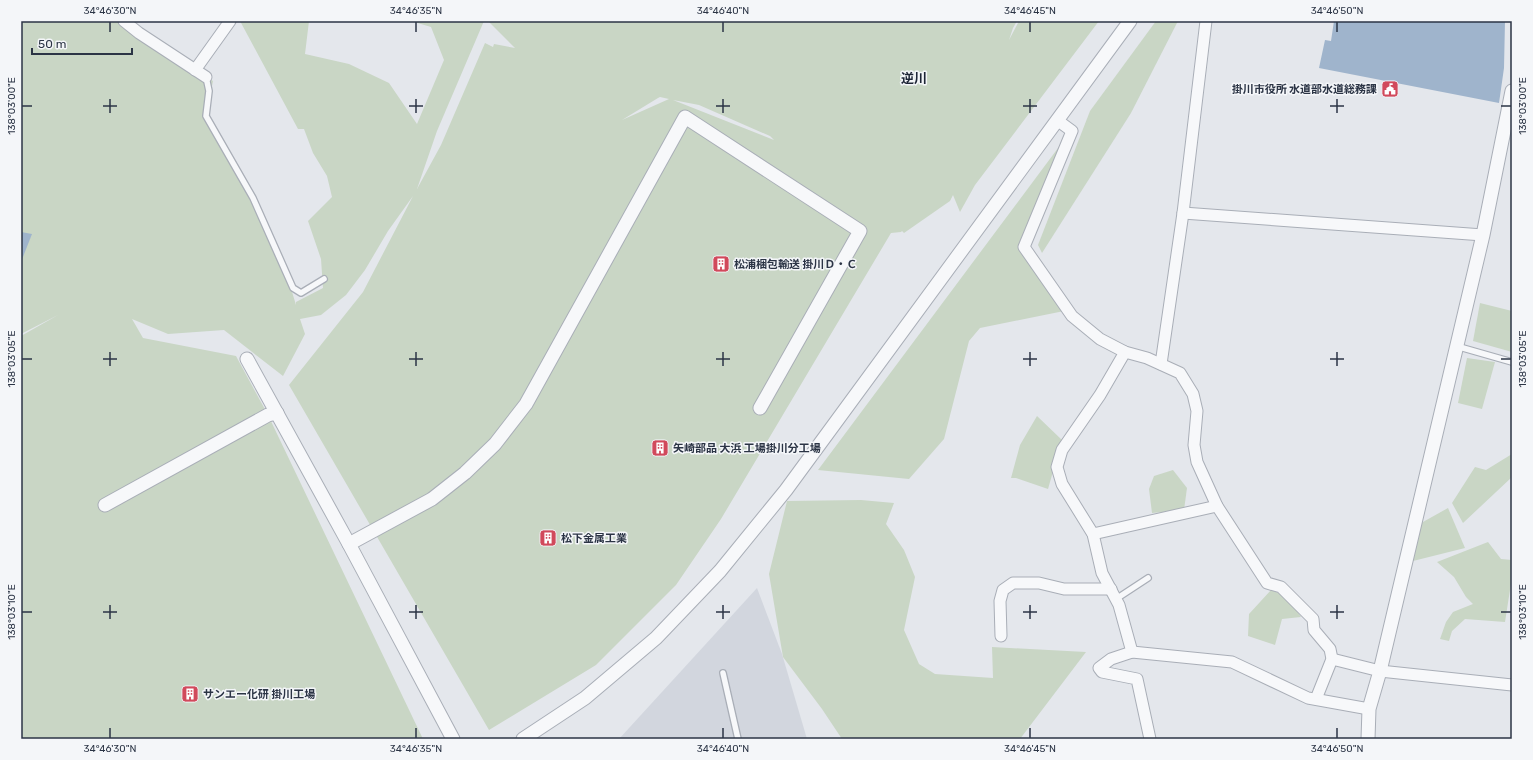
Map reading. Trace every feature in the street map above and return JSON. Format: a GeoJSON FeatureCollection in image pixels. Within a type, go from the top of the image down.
{"type":"FeatureCollection","features":[{"type":"Feature","properties":{"kind":"street"},"geometry":{"type":"LineString","coordinates":[[124,21],[139,33],[206,77]]}},
{"type":"Feature","properties":{"kind":"street"},"geometry":{"type":"LineString","coordinates":[[195,70],[230,21]]}},
{"type":"Feature","properties":{"kind":"street"},"geometry":{"type":"LineString","coordinates":[[523,739],[585,698],[656,638],[720,571],[786,490],[1130,21]]}},
{"type":"Feature","properties":{"kind":"street"},"geometry":{"type":"LineString","coordinates":[[1161,364],[1183,213],[1206,21]]}},
{"type":"Feature","properties":{"kind":"street"},"geometry":{"type":"LineString","coordinates":[[1368,739],[1369,708],[1380,671],[1483,235],[1512,91]]}},
{"type":"Feature","properties":{"kind":"street"},"geometry":{"type":"LineString","coordinates":[[349,544],[432,499],[465,473],[496,444],[526,404],[685,117],[860,231],[760,408]]}},
{"type":"Feature","properties":{"kind":"street"},"geometry":{"type":"LineString","coordinates":[[1057,120],[1072,131],[1024,247],[1072,316],[1100,339],[1125,352],[1147,358],[1180,372],[1193,394],[1197,411],[1194,444],[1197,462],[1217,506],[1267,583],[1281,587],[1312,619],[1314,630],[1330,648],[1332,660],[1316,699]]}},
{"type":"Feature","properties":{"kind":"street"},"geometry":{"type":"LineString","coordinates":[[1183,213],[1483,235]]}},
{"type":"Feature","properties":{"kind":"street"},"geometry":{"type":"LineString","coordinates":[[1125,352],[1100,396],[1062,450],[1057,467],[1062,484],[1093,534],[1102,573],[1119,605],[1132,652]]}},
{"type":"Feature","properties":{"kind":"street"},"geometry":{"type":"LineString","coordinates":[[247,359],[349,544],[453,739]]}},
{"type":"Feature","properties":{"kind":"street"},"geometry":{"type":"LineString","coordinates":[[105,504],[268,415],[277,413]]}},
{"type":"Feature","properties":{"kind":"street"},"geometry":{"type":"LineString","coordinates":[[1093,534],[1217,506]]}},
{"type":"Feature","properties":{"kind":"street"},"geometry":{"type":"LineString","coordinates":[[1002,636],[1000,601],[1003,590],[1013,583],[1039,583],[1064,589],[1111,589]]}},
{"type":"Feature","properties":{"kind":"street"},"geometry":{"type":"LineString","coordinates":[[1150,739],[1137,679],[1102,672],[1099,668],[1111,659],[1132,652],[1232,662],[1308,698],[1369,708]]}},
{"type":"Feature","properties":{"kind":"street"},"geometry":{"type":"LineString","coordinates":[[1332,660],[1380,671],[1512,685]]}},
{"type":"Feature","properties":{"kind":"lane"},"geometry":{"type":"LineString","coordinates":[[206,77],[209,91],[206,116],[253,198],[293,288],[301,293],[324,279]]}},
{"type":"Feature","properties":{"kind":"lane"},"geometry":{"type":"LineString","coordinates":[[1456,346],[1512,362]]}},
{"type":"Feature","properties":{"kind":"lane"},"geometry":{"type":"LineString","coordinates":[[1116,599],[1148,578]]}},
{"type":"Feature","properties":{"kind":"lane"},"geometry":{"type":"LineString","coordinates":[[723,673],[738,739]]}},
{"type":"Feature","properties":{"kind":"shaded area"},"geometry":{"type":"Polygon","coordinates":[[[757,588],[782,654],[807,739],[619,739],[757,588]]]}},
{"type":"Feature","properties":{"kind":"green space"},"geometry":{"type":"Polygon","coordinates":[[[21,21],[124,21],[213,81],[206,116],[229,157],[286,272],[296,305],[296,302],[323,288],[321,259],[308,221],[332,197],[327,176],[313,153],[304,129],[298,129],[240,21],[309,21],[305,54],[349,64],[389,83],[417,124],[444,60],[431,27],[411,21],[484,21],[437,131],[417,189],[441,145],[485,43],[493,47],[494,44],[515,48],[488,21],[1017,21],[1009,40],[1019,21],[1099,21],[975,185],[960,212],[953,195],[950,201],[904,233],[902,231],[891,233],[721,519],[676,585],[596,665],[489,730],[289,385],[363,292],[413,196],[388,231],[365,270],[346,295],[321,315],[300,319],[305,334],[283,376],[224,330],[168,334],[132,319],[143,338],[236,356],[268,415],[423,739],[21,739],[21,336],[58,315],[21,334],[21,21]],[[658,98],[622,120],[669,99],[658,98]],[[673,100],[774,140],[770,136],[699,105],[673,100]]]}},
{"type":"Feature","properties":{"kind":"green space"},"geometry":{"type":"Polygon","coordinates":[[[1156,21],[1178,21],[1131,113],[1042,253],[1038,245],[1090,111],[1156,21]]]}},
{"type":"Feature","properties":{"kind":"green space"},"geometry":{"type":"Polygon","coordinates":[[[1064,140],[1021,249],[1064,311],[980,328],[969,341],[944,439],[909,479],[818,470],[1064,140]]]}},
{"type":"Feature","properties":{"kind":"green space"},"geometry":{"type":"Polygon","coordinates":[[[1480,303],[1512,311],[1512,352],[1473,341],[1480,303]]]}},
{"type":"Feature","properties":{"kind":"green space"},"geometry":{"type":"Polygon","coordinates":[[[1467,358],[1495,362],[1482,409],[1458,403],[1467,358]]]}},
{"type":"Feature","properties":{"kind":"green space"},"geometry":{"type":"Polygon","coordinates":[[[1037,416],[1062,440],[1048,489],[1016,478],[1011,478],[1020,445],[1037,416]]]}},
{"type":"Feature","properties":{"kind":"green space"},"geometry":{"type":"Polygon","coordinates":[[[1512,454],[1512,477],[1463,523],[1452,503],[1475,467],[1486,470],[1512,454]]]}},
{"type":"Feature","properties":{"kind":"green space"},"geometry":{"type":"Polygon","coordinates":[[[1173,470],[1187,488],[1184,510],[1152,513],[1149,489],[1154,476],[1173,470]]]}},
{"type":"Feature","properties":{"kind":"green space"},"geometry":{"type":"Polygon","coordinates":[[[861,500],[894,503],[886,524],[904,550],[915,577],[904,630],[919,664],[935,674],[993,678],[992,647],[1086,652],[1020,739],[842,739],[822,709],[783,657],[769,574],[787,501],[861,500]]]}},
{"type":"Feature","properties":{"kind":"green space"},"geometry":{"type":"Polygon","coordinates":[[[1448,508],[1465,548],[1405,563],[1414,527],[1448,508]]]}},
{"type":"Feature","properties":{"kind":"green space"},"geometry":{"type":"Polygon","coordinates":[[[1488,542],[1501,559],[1512,560],[1512,577],[1505,622],[1465,619],[1452,631],[1449,641],[1440,639],[1446,622],[1453,612],[1473,604],[1466,597],[1454,577],[1437,562],[1488,542]]]}},
{"type":"Feature","properties":{"kind":"green space"},"geometry":{"type":"Polygon","coordinates":[[[1271,590],[1286,596],[1301,617],[1282,619],[1275,645],[1248,636],[1249,614],[1271,590]]]}},
{"type":"Feature","properties":{"kind":"water"},"geometry":{"type":"Polygon","coordinates":[[[1334,21],[1505,21],[1504,68],[1499,103],[1319,68],[1325,40],[1331,41],[1334,21]]]}},
{"type":"Feature","properties":{"kind":"water"},"geometry":{"type":"Polygon","coordinates":[[[21,232],[32,234],[21,262],[21,232]]]}},
{"type":"Feature","properties":{"kind":"place","name":"掛川市役所 水道部水道総務課"},"geometry":{"type":"Point","coordinates":[1390,89]}},
{"type":"Feature","properties":{"kind":"place","name":"松浦梱包輸送 掛川Ｄ・Ｃ"},"geometry":{"type":"Point","coordinates":[721,264]}},
{"type":"Feature","properties":{"kind":"place","name":"矢崎部品 大浜 工場掛川分工場"},"geometry":{"type":"Point","coordinates":[660,448]}},
{"type":"Feature","properties":{"kind":"place","name":"松下金属工業"},"geometry":{"type":"Point","coordinates":[548,538]}},
{"type":"Feature","properties":{"kind":"place","name":"サンエー化研 掛川工場"},"geometry":{"type":"Point","coordinates":[190,694]}},
{"type":"Feature","properties":{"kind":"district","name":"逆川"},"geometry":{"type":"Point","coordinates":[914,78]}}]}
